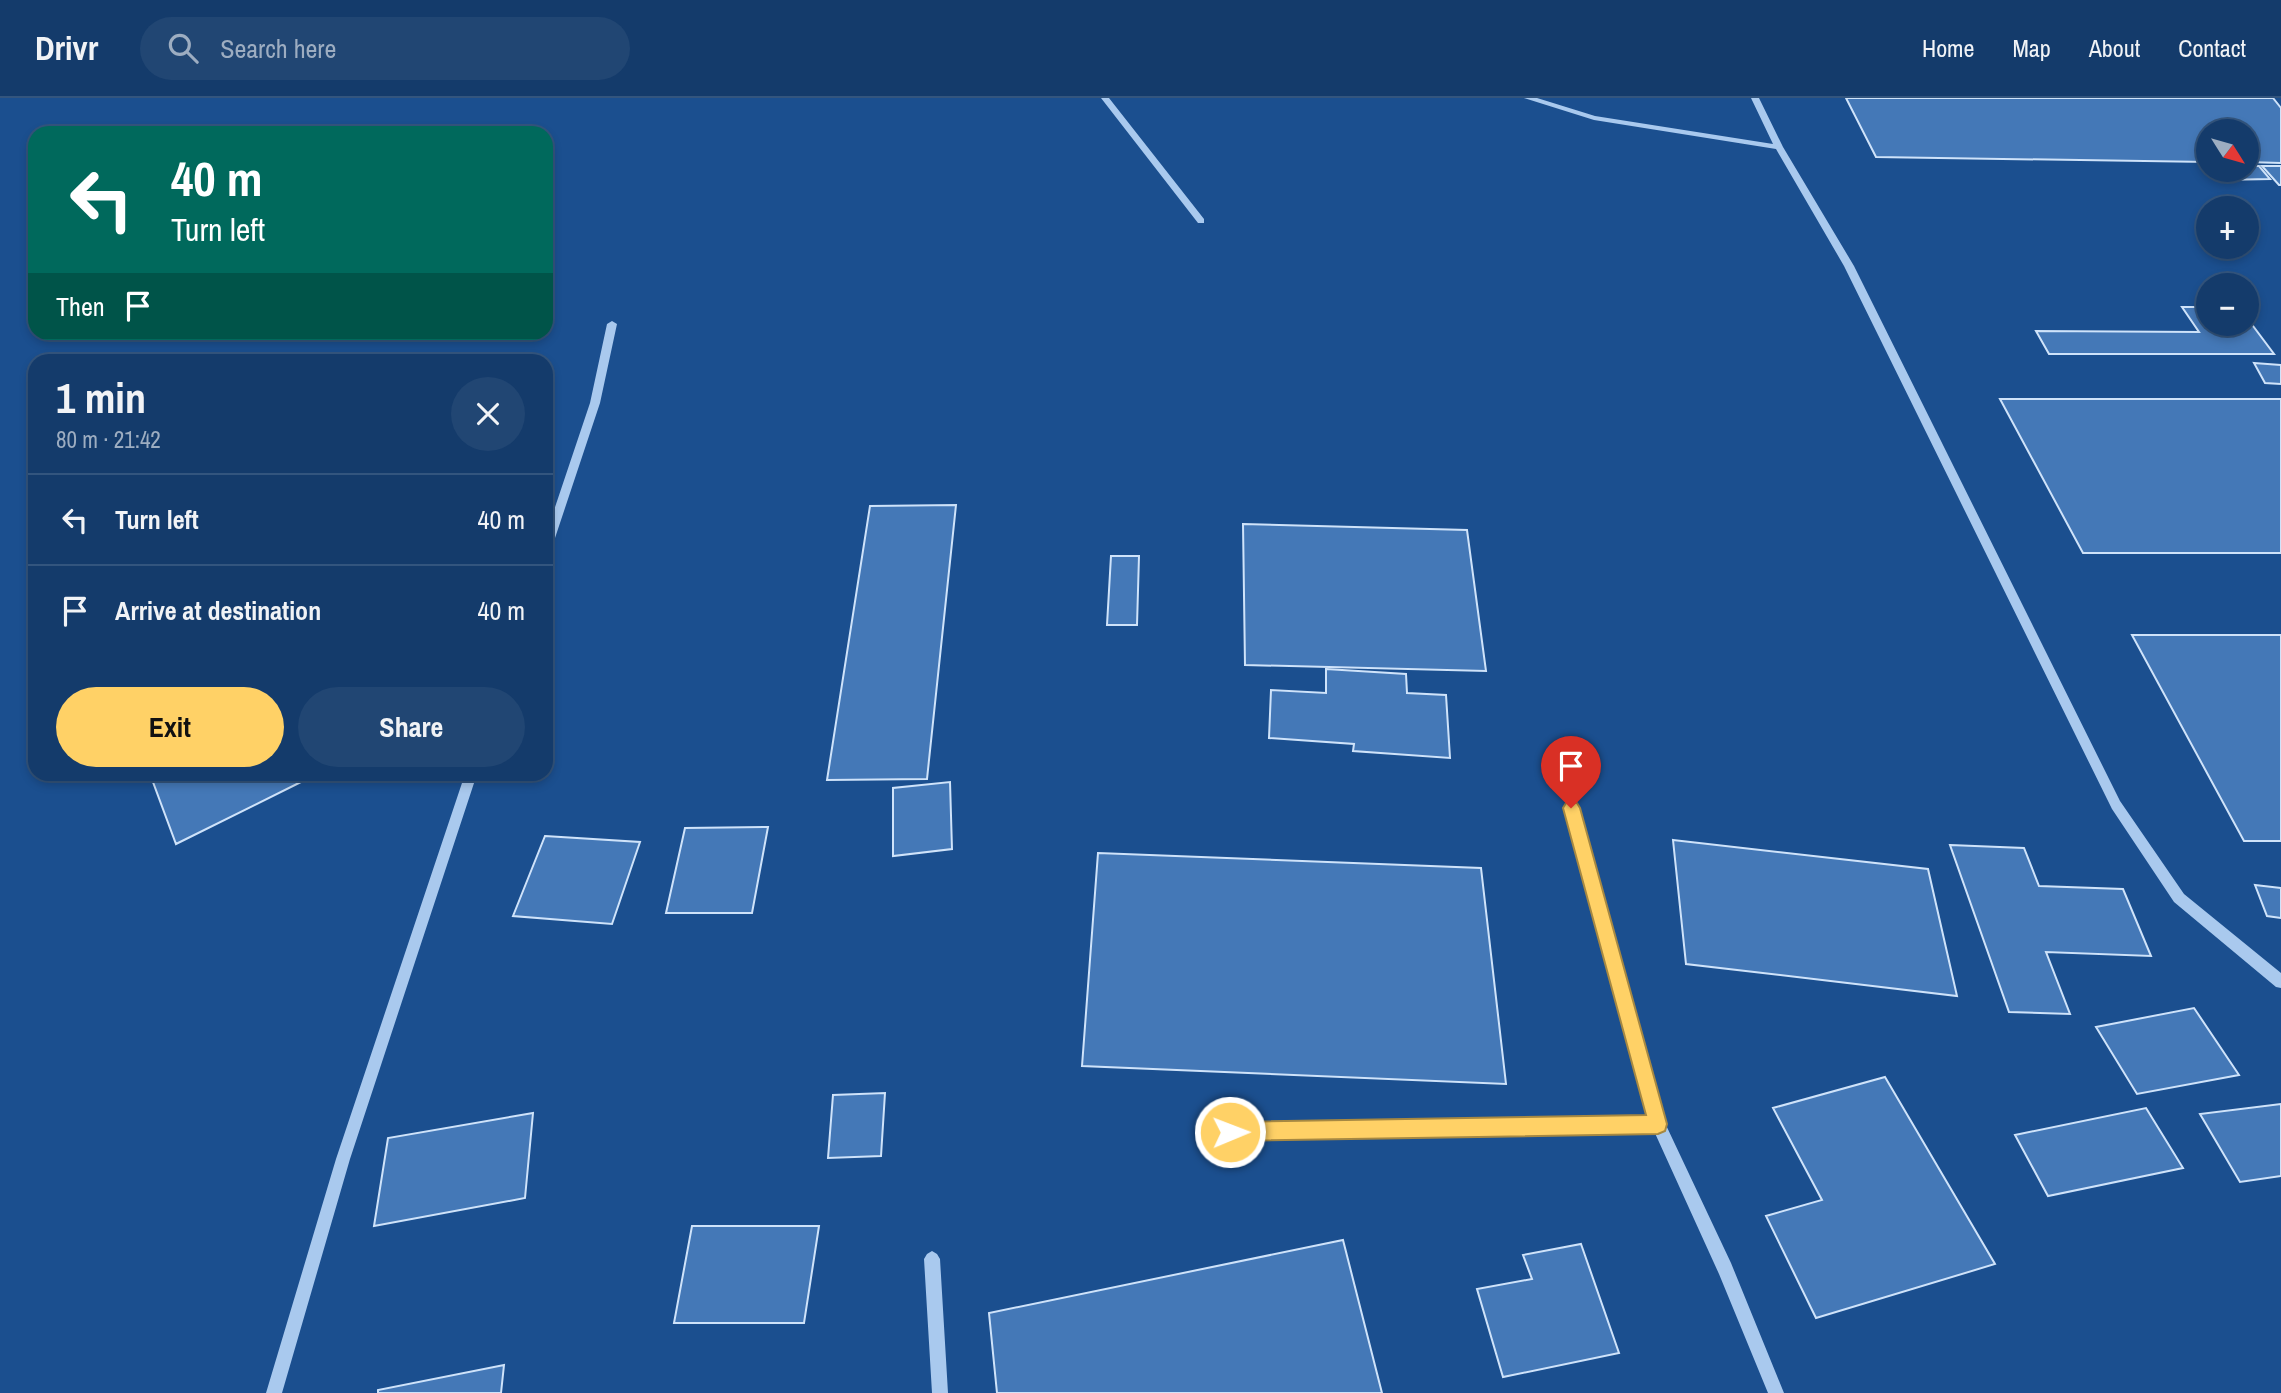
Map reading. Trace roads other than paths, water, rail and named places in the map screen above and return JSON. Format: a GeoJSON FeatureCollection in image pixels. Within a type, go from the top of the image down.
{"type":"FeatureCollection","features":[{"type":"Feature","properties":{"kind":"street"},"geometry":{"type":"LineString","coordinates":[[1105,98],[1201,221]]}},
{"type":"Feature","properties":{"kind":"street"},"geometry":{"type":"LineString","coordinates":[[1528,98],[1594,118],[1779,147]]}},
{"type":"Feature","properties":{"kind":"street"},"geometry":{"type":"LineString","coordinates":[[1755,98],[1779,147],[1849,266],[2116,804],[2179,898],[2281,982]]}},
{"type":"Feature","properties":{"kind":"street"},"geometry":{"type":"LineString","coordinates":[[553,529],[595,403],[612,324]]}},
{"type":"Feature","properties":{"kind":"street"},"geometry":{"type":"LineString","coordinates":[[275,1393],[343,1159],[469,781]]}},
{"type":"Feature","properties":{"kind":"street"},"geometry":{"type":"LineString","coordinates":[[1571,808],[1658,1124],[1725,1269],[1776,1393]]}},
{"type":"Feature","properties":{"kind":"street"},"geometry":{"type":"LineString","coordinates":[[932,1259],[940,1393]]}},
{"type":"Feature","properties":{"kind":"lane"},"geometry":{"type":"LineString","coordinates":[[1230,1132],[1658,1124]]}}]}
